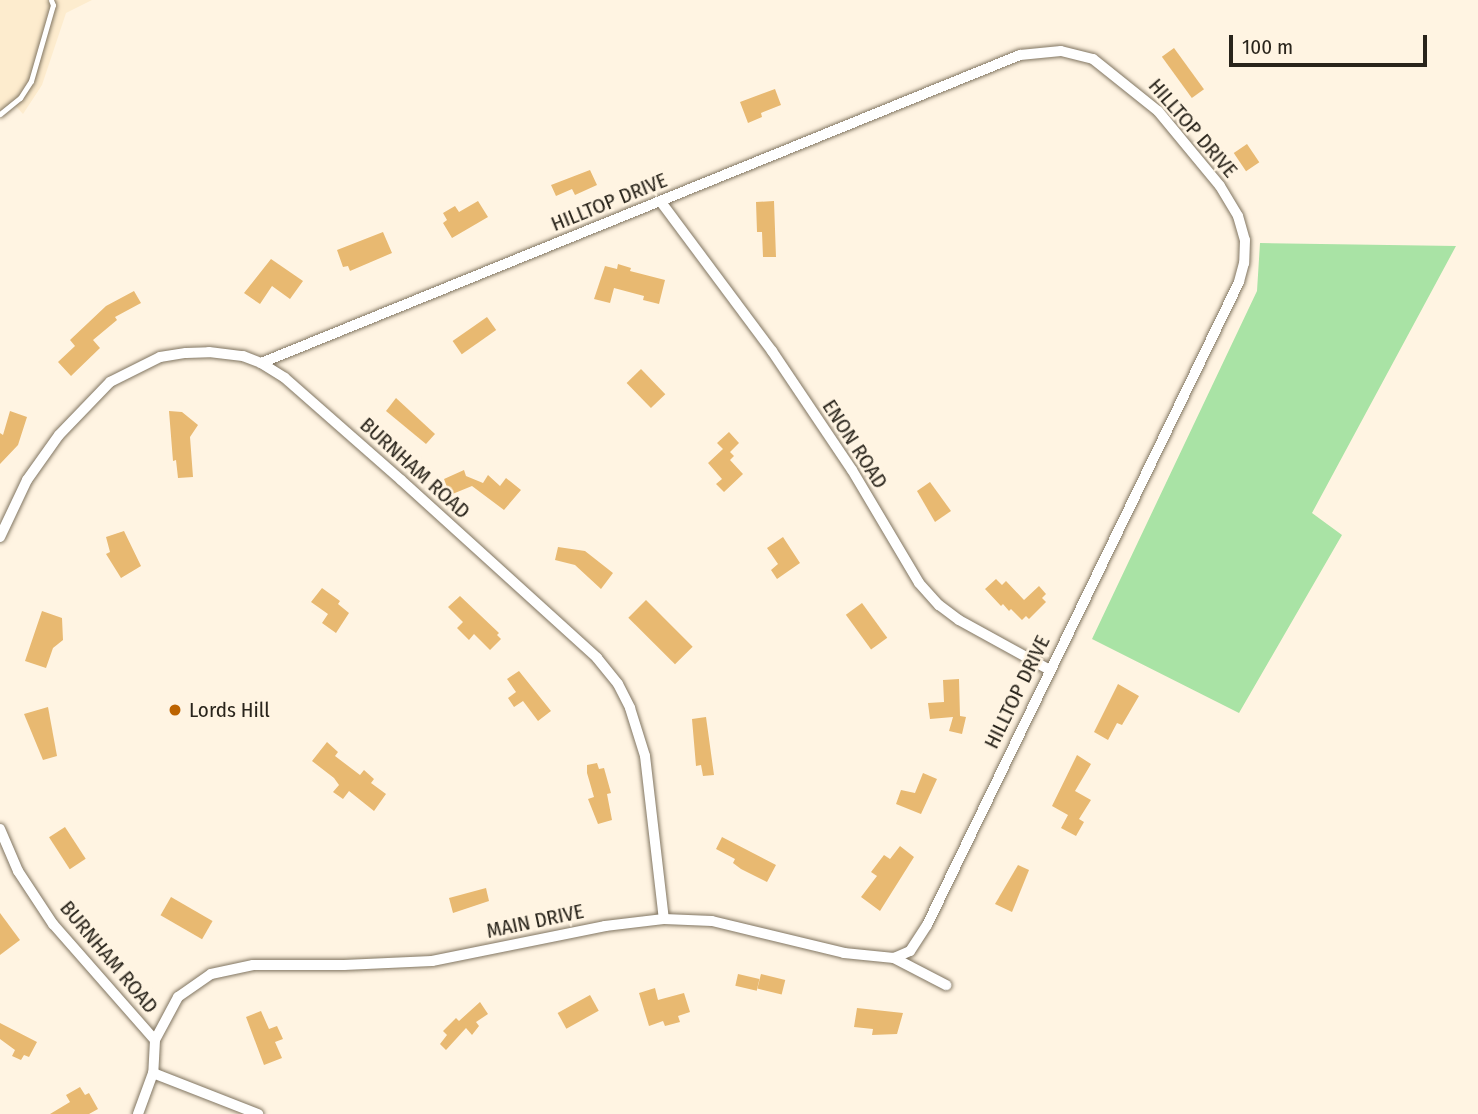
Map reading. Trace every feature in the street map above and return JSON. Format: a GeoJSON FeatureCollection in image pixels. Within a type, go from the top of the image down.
{"type":"FeatureCollection","features":[{"type":"Feature","properties":{"kind":"street","name":"HILLTOP DRIVE"},"geometry":{"type":"LineString","coordinates":[[261,363],[1020,55],[1042,51],[1080,54],[1102,65],[1158,111],[1220,186],[1238,216],[1245,240],[1242,272],[1229,306],[1048,669],[917,943],[910,951],[894,958]]}},
{"type":"Feature","properties":{"kind":"street","name":"ENON ROAD"},"geometry":{"type":"LineString","coordinates":[[661,202],[772,351],[852,470],[919,583],[939,606],[959,620],[1048,669]]}},
{"type":"Feature","properties":{"kind":"street","name":"BURNHAM ROAD"},"geometry":{"type":"LineString","coordinates":[[0,537],[27,480],[59,435],[110,382],[149,362],[186,353],[209,352],[243,356],[261,363],[285,378],[401,480],[597,658],[618,684],[634,719],[645,756],[664,919]]}},
{"type":"Feature","properties":{"kind":"street","name":"BURNHAM ROAD"},"geometry":{"type":"LineString","coordinates":[[0,829],[18,872],[53,924],[155,1040],[153,1073],[138,1114]]}},
{"type":"Feature","properties":{"kind":"street","name":"MAIN DRIVE"},"geometry":{"type":"LineString","coordinates":[[155,1040],[178,997],[211,974],[253,965],[432,961],[606,926],[664,919],[712,921],[844,953],[894,958],[946,985]]}},
{"type":"Feature","properties":{"kind":"street"},"geometry":{"type":"LineString","coordinates":[[153,1073],[258,1114]]}},
{"type":"Feature","properties":{"kind":"lane"},"geometry":{"type":"LineString","coordinates":[[0,114],[20,98],[31,81],[53,5],[51,0]]}},
{"type":"Feature","properties":{"kind":"shaded area"},"geometry":{"type":"Polygon","coordinates":[[[0,0],[92,0],[66,13],[42,85],[23,114],[13,103],[0,112],[0,0]]]}},
{"type":"Feature","properties":{"kind":"green space"},"geometry":{"type":"Polygon","coordinates":[[[1260,243],[1456,246],[1312,513],[1342,535],[1239,713],[1092,639],[1257,291],[1260,243]]]}},
{"type":"Feature","properties":{"kind":"building"},"geometry":{"type":"Polygon","coordinates":[[[1174,48],[1204,89],[1192,98],[1162,57],[1174,48]]]}},
{"type":"Feature","properties":{"kind":"building"},"geometry":{"type":"Polygon","coordinates":[[[775,89],[781,105],[761,113],[762,117],[748,123],[740,102],[775,89]]]}},
{"type":"Feature","properties":{"kind":"building"},"geometry":{"type":"Polygon","coordinates":[[[1247,144],[1259,162],[1246,171],[1234,153],[1247,144]]]}},
{"type":"Feature","properties":{"kind":"building"},"geometry":{"type":"Polygon","coordinates":[[[590,170],[597,185],[575,195],[572,189],[556,196],[551,185],[590,170]]]}},
{"type":"Feature","properties":{"kind":"building"},"geometry":{"type":"Polygon","coordinates":[[[478,201],[488,217],[452,238],[443,223],[447,220],[443,213],[455,206],[459,212],[478,201]]]}},
{"type":"Feature","properties":{"kind":"building"},"geometry":{"type":"Polygon","coordinates":[[[774,201],[776,257],[763,257],[762,232],[757,232],[756,202],[774,201]]]}},
{"type":"Feature","properties":{"kind":"building"},"geometry":{"type":"Polygon","coordinates":[[[383,232],[392,253],[350,271],[348,266],[343,267],[337,250],[383,232]]]}},
{"type":"Feature","properties":{"kind":"building"},"geometry":{"type":"Polygon","coordinates":[[[271,259],[303,281],[290,299],[272,286],[260,304],[244,293],[271,259]]]}},
{"type":"Feature","properties":{"kind":"building"},"geometry":{"type":"Polygon","coordinates":[[[618,264],[631,268],[630,271],[665,280],[659,304],[643,300],[644,296],[614,288],[610,303],[594,299],[605,266],[617,269],[618,264]]]}},
{"type":"Feature","properties":{"kind":"building"},"geometry":{"type":"Polygon","coordinates":[[[134,291],[141,303],[115,317],[117,320],[93,340],[100,348],[71,376],[58,362],[75,346],[70,340],[106,306],[134,291]]]}},
{"type":"Feature","properties":{"kind":"building"},"geometry":{"type":"Polygon","coordinates":[[[487,317],[496,330],[462,354],[453,341],[487,317]]]}},
{"type":"Feature","properties":{"kind":"building"},"geometry":{"type":"Polygon","coordinates":[[[641,369],[665,394],[651,408],[627,383],[641,369]]]}},
{"type":"Feature","properties":{"kind":"building"},"geometry":{"type":"Polygon","coordinates":[[[396,398],[435,434],[426,444],[386,411],[396,398]]]}},
{"type":"Feature","properties":{"kind":"building"},"geometry":{"type":"Polygon","coordinates":[[[10,411],[27,417],[18,445],[0,464],[0,433],[3,435],[10,411]]]}},
{"type":"Feature","properties":{"kind":"building"},"geometry":{"type":"Polygon","coordinates":[[[169,411],[182,412],[198,425],[190,437],[193,477],[178,478],[176,460],[173,461],[169,411]]]}},
{"type":"Feature","properties":{"kind":"building"},"geometry":{"type":"Polygon","coordinates":[[[729,432],[739,443],[730,452],[734,456],[730,460],[743,474],[724,492],[716,484],[722,479],[708,463],[723,449],[717,443],[729,432]]]}},
{"type":"Feature","properties":{"kind":"building"},"geometry":{"type":"Polygon","coordinates":[[[464,470],[466,476],[483,483],[488,475],[500,486],[506,478],[521,490],[504,510],[472,486],[450,495],[444,479],[464,470]]]}},
{"type":"Feature","properties":{"kind":"building"},"geometry":{"type":"Polygon","coordinates":[[[930,482],[951,511],[935,522],[917,491],[930,482]]]}},
{"type":"Feature","properties":{"kind":"building"},"geometry":{"type":"Polygon","coordinates":[[[124,531],[141,566],[121,578],[106,554],[110,552],[106,537],[124,531]]]}},
{"type":"Feature","properties":{"kind":"building"},"geometry":{"type":"Polygon","coordinates":[[[783,537],[800,563],[777,579],[771,570],[778,564],[767,548],[783,537]]]}},
{"type":"Feature","properties":{"kind":"building"},"geometry":{"type":"Polygon","coordinates":[[[558,547],[585,551],[613,573],[601,589],[575,565],[555,560],[558,547]]]}},
{"type":"Feature","properties":{"kind":"building"},"geometry":{"type":"Polygon","coordinates":[[[996,579],[1002,585],[1006,581],[1024,600],[1039,586],[1046,594],[1042,598],[1046,602],[1029,619],[1026,616],[1022,620],[1011,609],[1009,611],[1003,604],[1001,606],[985,589],[996,579]]]}},
{"type":"Feature","properties":{"kind":"building"},"geometry":{"type":"Polygon","coordinates":[[[322,588],[340,601],[338,604],[349,613],[336,633],[322,623],[328,614],[311,602],[322,588]]]}},
{"type":"Feature","properties":{"kind":"building"},"geometry":{"type":"Polygon","coordinates":[[[460,596],[499,633],[497,635],[501,639],[490,650],[474,634],[469,640],[457,628],[463,622],[448,607],[460,596]]]}},
{"type":"Feature","properties":{"kind":"building"},"geometry":{"type":"Polygon","coordinates":[[[646,600],[693,647],[675,664],[628,618],[646,600]]]}},
{"type":"Feature","properties":{"kind":"building"},"geometry":{"type":"Polygon","coordinates":[[[862,603],[887,638],[871,650],[846,615],[862,603]]]}},
{"type":"Feature","properties":{"kind":"building"},"geometry":{"type":"Polygon","coordinates":[[[42,611],[62,618],[63,640],[53,648],[46,668],[25,661],[42,611]]]}},
{"type":"Feature","properties":{"kind":"building"},"geometry":{"type":"Polygon","coordinates":[[[519,671],[551,711],[538,721],[523,701],[514,707],[508,698],[516,692],[507,679],[519,671]]]}},
{"type":"Feature","properties":{"kind":"building"},"geometry":{"type":"Polygon","coordinates":[[[959,679],[960,716],[966,717],[962,734],[949,731],[953,717],[930,719],[928,703],[944,702],[943,680],[959,679]]]}},
{"type":"Feature","properties":{"kind":"building"},"geometry":{"type":"Polygon","coordinates":[[[1118,684],[1139,696],[1122,725],[1117,723],[1108,740],[1094,732],[1118,684]]]}},
{"type":"Feature","properties":{"kind":"building"},"geometry":{"type":"Polygon","coordinates":[[[48,707],[57,756],[43,760],[24,714],[48,707]]]}},
{"type":"Feature","properties":{"kind":"building"},"geometry":{"type":"Polygon","coordinates":[[[706,717],[714,775],[703,776],[701,765],[696,766],[692,719],[706,717]]]}},
{"type":"Feature","properties":{"kind":"building"},"geometry":{"type":"Polygon","coordinates":[[[327,742],[338,752],[335,756],[360,775],[364,770],[374,779],[371,783],[386,794],[374,811],[349,791],[343,799],[333,792],[339,785],[312,761],[327,742]]]}},
{"type":"Feature","properties":{"kind":"building"},"geometry":{"type":"Polygon","coordinates":[[[1077,755],[1091,764],[1075,791],[1091,800],[1079,819],[1084,822],[1076,836],[1061,828],[1068,815],[1052,806],[1077,755]]]}},
{"type":"Feature","properties":{"kind":"building"},"geometry":{"type":"Polygon","coordinates":[[[597,763],[599,769],[604,768],[611,793],[607,794],[612,820],[598,824],[588,799],[594,797],[587,773],[587,765],[597,763]]]}},
{"type":"Feature","properties":{"kind":"building"},"geometry":{"type":"Polygon","coordinates":[[[923,773],[937,779],[921,814],[896,804],[901,790],[915,793],[923,773]]]}},
{"type":"Feature","properties":{"kind":"building"},"geometry":{"type":"Polygon","coordinates":[[[65,827],[86,859],[70,869],[49,837],[65,827]]]}},
{"type":"Feature","properties":{"kind":"building"},"geometry":{"type":"Polygon","coordinates":[[[722,837],[776,865],[767,882],[741,869],[733,863],[735,859],[716,849],[722,837]]]}},
{"type":"Feature","properties":{"kind":"building"},"geometry":{"type":"Polygon","coordinates":[[[900,846],[914,857],[880,911],[861,897],[877,876],[871,872],[884,855],[890,859],[900,846]]]}},
{"type":"Feature","properties":{"kind":"building"},"geometry":{"type":"Polygon","coordinates":[[[1018,865],[1029,870],[1012,912],[995,904],[1018,865]]]}},
{"type":"Feature","properties":{"kind":"building"},"geometry":{"type":"Polygon","coordinates":[[[486,888],[489,901],[453,913],[449,898],[486,888]]]}},
{"type":"Feature","properties":{"kind":"building"},"geometry":{"type":"Polygon","coordinates":[[[171,897],[213,921],[202,939],[160,915],[171,897]]]}},
{"type":"Feature","properties":{"kind":"building"},"geometry":{"type":"Polygon","coordinates":[[[0,913],[20,940],[0,955],[0,913]]]}},
{"type":"Feature","properties":{"kind":"building"},"geometry":{"type":"Polygon","coordinates":[[[738,974],[759,979],[757,991],[735,986],[738,974]]]}},
{"type":"Feature","properties":{"kind":"building"},"geometry":{"type":"Polygon","coordinates":[[[761,974],[785,980],[782,995],[757,989],[761,974]]]}},
{"type":"Feature","properties":{"kind":"building"},"geometry":{"type":"Polygon","coordinates":[[[655,988],[658,1000],[684,993],[690,1012],[678,1016],[680,1022],[665,1026],[663,1021],[649,1026],[639,993],[655,988]]]}},
{"type":"Feature","properties":{"kind":"building"},"geometry":{"type":"Polygon","coordinates":[[[590,995],[599,1011],[566,1029],[558,1013],[590,995]]]}},
{"type":"Feature","properties":{"kind":"building"},"geometry":{"type":"Polygon","coordinates":[[[480,1002],[488,1014],[476,1022],[479,1026],[472,1035],[466,1028],[446,1050],[440,1044],[447,1035],[443,1031],[456,1018],[459,1021],[480,1002]]]}},
{"type":"Feature","properties":{"kind":"building"},"geometry":{"type":"Polygon","coordinates":[[[857,1008],[903,1013],[897,1034],[872,1035],[873,1029],[854,1027],[857,1008]]]}},
{"type":"Feature","properties":{"kind":"building"},"geometry":{"type":"Polygon","coordinates":[[[261,1011],[269,1029],[277,1026],[283,1039],[275,1042],[282,1058],[264,1065],[246,1017],[261,1011]]]}},
{"type":"Feature","properties":{"kind":"building"},"geometry":{"type":"Polygon","coordinates":[[[0,1023],[37,1042],[29,1057],[24,1055],[21,1060],[12,1056],[15,1050],[0,1039],[0,1023]]]}},
{"type":"Feature","properties":{"kind":"building"},"geometry":{"type":"Polygon","coordinates":[[[80,1087],[85,1095],[89,1093],[98,1109],[89,1114],[50,1114],[70,1102],[66,1095],[80,1087]]]}},
{"type":"Feature","properties":{"kind":"place","name":"Lords Hill"},"geometry":{"type":"Point","coordinates":[175,710]}}]}
